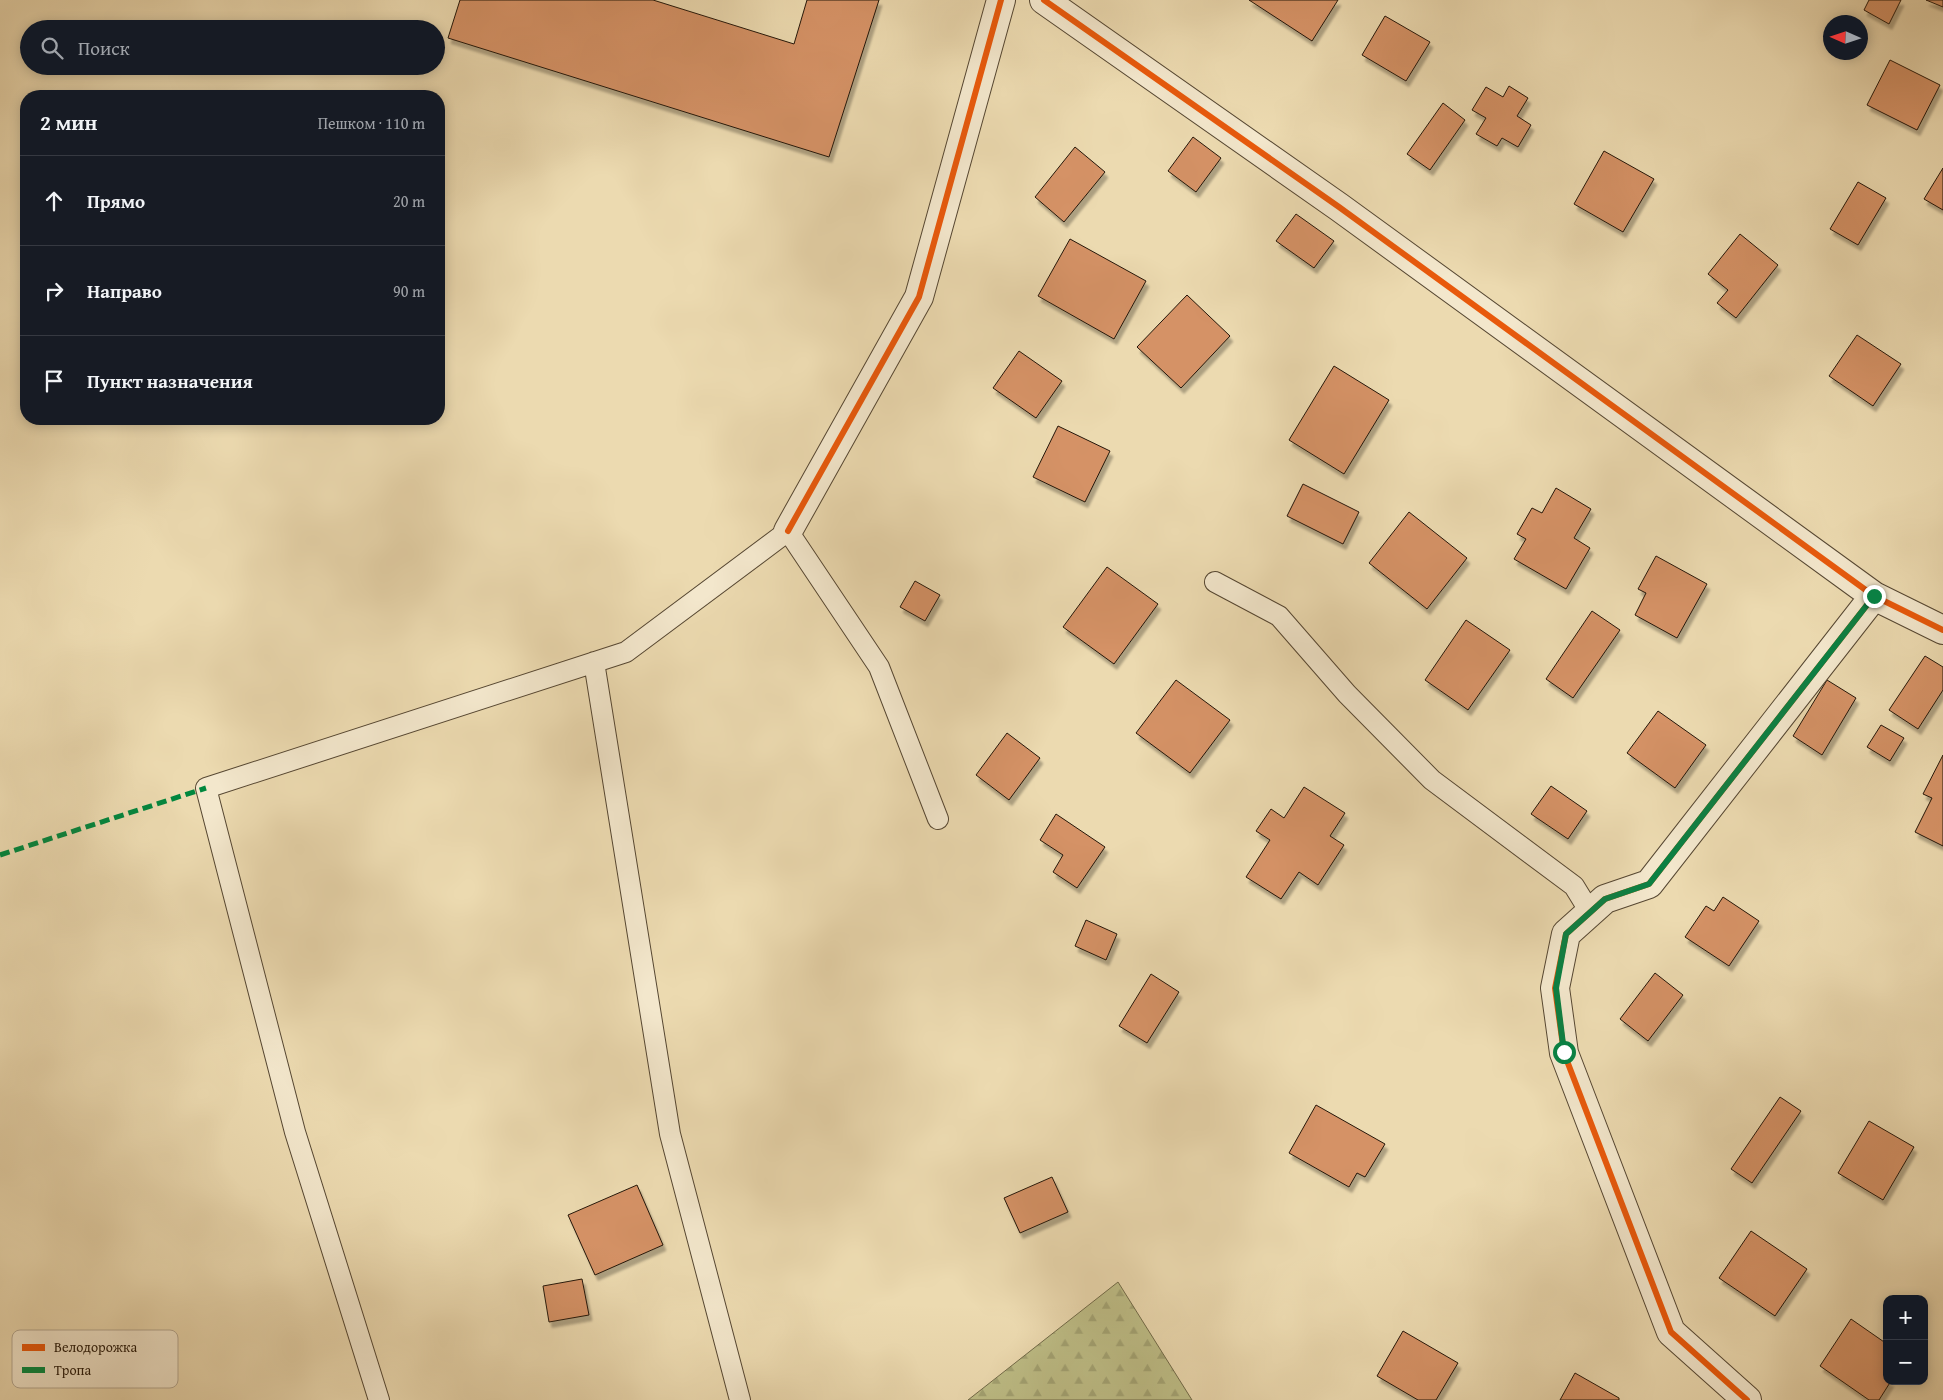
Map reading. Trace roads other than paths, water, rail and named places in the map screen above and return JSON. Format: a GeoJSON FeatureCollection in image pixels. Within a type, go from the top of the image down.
{"type":"FeatureCollection","features":[{"type":"Feature","properties":{"kind":"street"},"geometry":{"type":"LineString","coordinates":[[788,531],[919,297],[1001,0]]}},
{"type":"Feature","properties":{"kind":"street"},"geometry":{"type":"LineString","coordinates":[[1044,0],[1339,208],[1874,596],[1943,630]]}},
{"type":"Feature","properties":{"kind":"street"},"geometry":{"type":"LineString","coordinates":[[1747,1400],[1671,1332],[1564,1052],[1556,988],[1566,934],[1605,899],[1649,884],[1874,596]]}},
{"type":"Feature","properties":{"kind":"lane"},"geometry":{"type":"LineString","coordinates":[[379,1400],[295,1132],[206,788],[626,652],[788,531],[879,667],[938,819]]}},
{"type":"Feature","properties":{"kind":"lane"},"geometry":{"type":"LineString","coordinates":[[1215,582],[1279,616],[1348,694],[1432,780],[1574,886],[1590,912]]}},
{"type":"Feature","properties":{"kind":"lane"},"geometry":{"type":"LineString","coordinates":[[594,662],[670,1134],[740,1400]]}}]}
